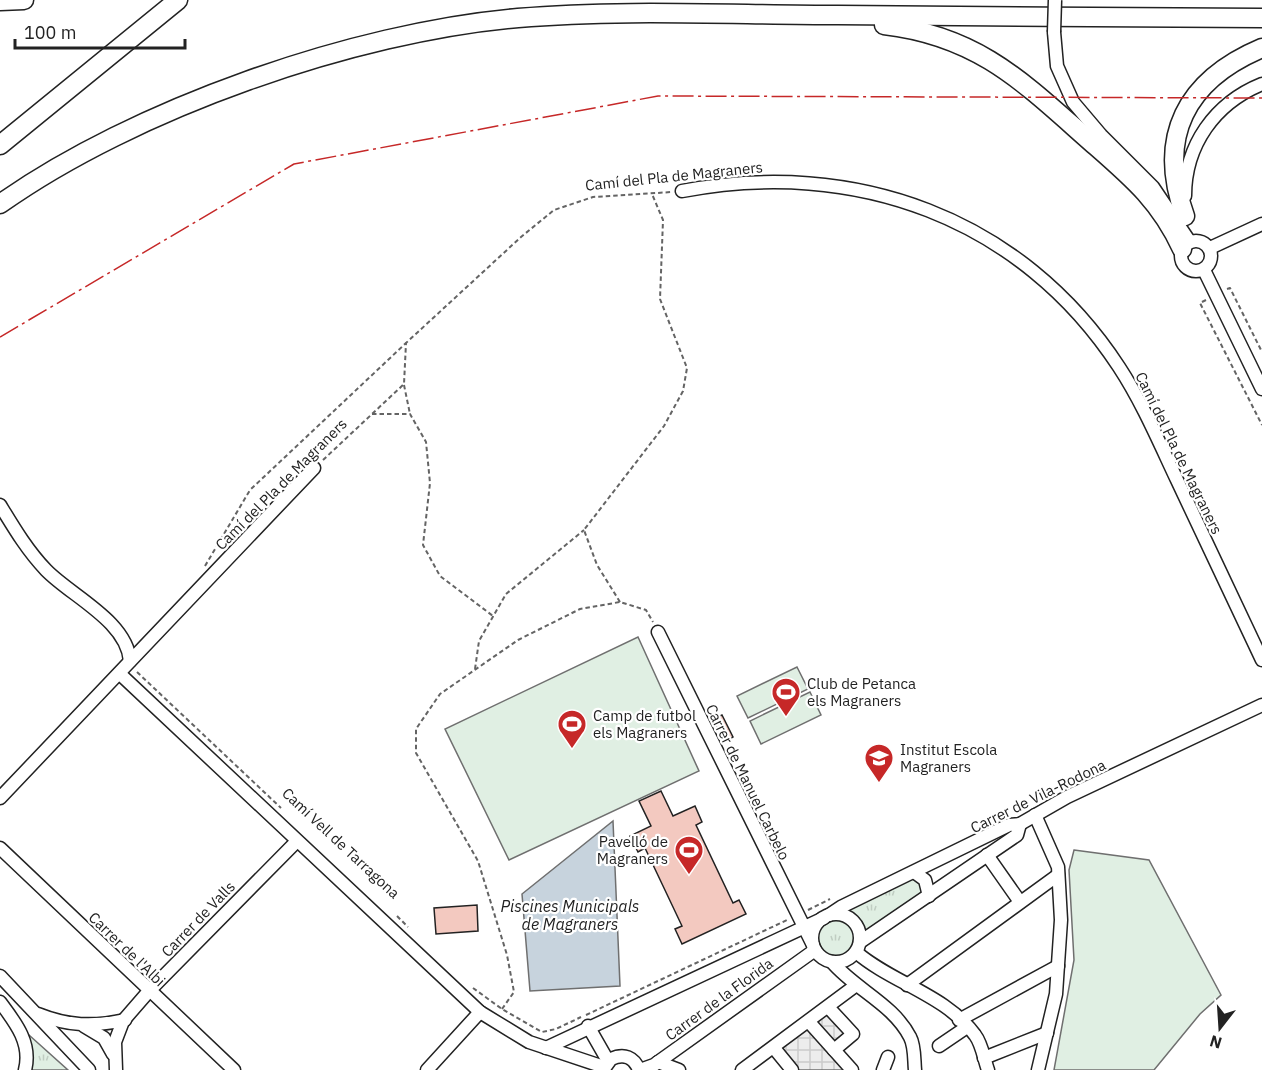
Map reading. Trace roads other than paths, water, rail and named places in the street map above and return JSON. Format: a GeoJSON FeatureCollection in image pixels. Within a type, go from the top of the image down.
{"type":"FeatureCollection","features":[{"type":"Feature","properties":{"kind":"highway"},"geometry":{"type":"LineString","coordinates":[[0,1],[24,0]]}},
{"type":"Feature","properties":{"kind":"highway"},"geometry":{"type":"LineString","coordinates":[[0,145],[178,0]]}},
{"type":"Feature","properties":{"kind":"highway"},"geometry":{"type":"LineString","coordinates":[[727,15],[760,21],[891,26],[938,36],[976,51],[1017,77],[1137,181],[1190,244]]}},
{"type":"Feature","properties":{"kind":"highway"},"geometry":{"type":"LineString","coordinates":[[0,204],[45,173],[146,123],[248,82],[339,53],[445,29],[516,18],[727,15],[1262,18]]}},
{"type":"Feature","properties":{"kind":"highway"},"geometry":{"type":"LineString","coordinates":[[1185,216],[1176,188],[1173,160],[1175,141],[1183,115],[1197,92],[1211,77],[1262,48]]}},
{"type":"Feature","properties":{"kind":"street"},"geometry":{"type":"LineString","coordinates":[[1054,0],[1057,66],[1070,96],[1101,135],[1153,187],[1190,244],[1210,248],[1262,224]]}},
{"type":"Feature","properties":{"kind":"street"},"geometry":{"type":"LineString","coordinates":[[1210,248],[1211,260],[1204,270],[1193,271],[1184,265],[1190,244],[1185,216],[1185,181],[1200,135],[1225,105],[1236,96],[1262,84]]}},
{"type":"Feature","properties":{"kind":"street","name":"Camí del Pla de Magraners"},"geometry":{"type":"LineString","coordinates":[[681,191],[736,182],[781,180],[861,190],[909,204],[953,221],[996,244],[1031,270],[1086,323],[1125,376],[1262,660]]}},
{"type":"Feature","properties":{"kind":"street"},"geometry":{"type":"LineString","coordinates":[[1204,270],[1261,383]]}},
{"type":"Feature","properties":{"kind":"street","name":"Camí del Pla de Magraners"},"geometry":{"type":"LineString","coordinates":[[0,798],[314,468]]}},
{"type":"Feature","properties":{"kind":"street"},"geometry":{"type":"LineString","coordinates":[[0,505],[22,542],[47,571],[104,617],[126,645],[126,666]]}},
{"type":"Feature","properties":{"kind":"street","name":"Carrer de Manuel Carbelo"},"geometry":{"type":"LineString","coordinates":[[658,632],[814,948]]}},
{"type":"Feature","properties":{"kind":"street","name":"Camí Vell de Tarragona"},"geometry":{"type":"LineString","coordinates":[[126,666],[296,842],[480,1012],[546,1048],[605,1066],[615,1057],[627,1056],[640,1070]]}},
{"type":"Feature","properties":{"kind":"street","name":"Carrer de Vila-Rodona"},"geometry":{"type":"LineString","coordinates":[[546,1048],[588,1026],[826,916],[840,907],[1009,825],[1020,824],[1262,705]]}},
{"type":"Feature","properties":{"kind":"street"},"geometry":{"type":"LineString","coordinates":[[1035,815],[1058,867],[1061,920],[1056,994],[1038,1070]]}},
{"type":"Feature","properties":{"kind":"street"},"geometry":{"type":"LineString","coordinates":[[832,962],[843,961],[858,947],[1017,835],[1020,824]]}},
{"type":"Feature","properties":{"kind":"street","name":"Carrer de Valls"},"geometry":{"type":"LineString","coordinates":[[115,1064],[115,1042],[125,1020],[149,991],[296,842]]}},
{"type":"Feature","properties":{"kind":"street","name":"Carrer de l'Albi"},"geometry":{"type":"LineString","coordinates":[[0,848],[234,1070]]}},
{"type":"Feature","properties":{"kind":"street"},"geometry":{"type":"LineString","coordinates":[[987,855],[1020,902]]}},
{"type":"Feature","properties":{"kind":"street"},"geometry":{"type":"LineString","coordinates":[[914,872],[925,880],[929,896]]}},
{"type":"Feature","properties":{"kind":"street"},"geometry":{"type":"LineString","coordinates":[[907,985],[1058,875]]}},
{"type":"Feature","properties":{"kind":"street"},"geometry":{"type":"LineString","coordinates":[[915,1070],[912,1039],[890,1010],[855,986],[832,962],[823,958],[814,948],[814,930],[826,916],[839,915],[849,918],[857,926],[858,947],[886,974],[939,1002],[976,1035],[986,1067],[1047,1033]]}},
{"type":"Feature","properties":{"kind":"street","name":"Carrer de la Florida"},"geometry":{"type":"LineString","coordinates":[[640,1070],[658,1062],[814,948]]}},
{"type":"Feature","properties":{"kind":"street"},"geometry":{"type":"LineString","coordinates":[[939,1046],[963,1023],[1058,966]]}},
{"type":"Feature","properties":{"kind":"street"},"geometry":{"type":"LineString","coordinates":[[0,976],[89,1070]]}},
{"type":"Feature","properties":{"kind":"street"},"geometry":{"type":"LineString","coordinates":[[742,1070],[855,986]]}},
{"type":"Feature","properties":{"kind":"street"},"geometry":{"type":"LineString","coordinates":[[0,1002],[21,1031],[26,1052],[25,1070]]}},
{"type":"Feature","properties":{"kind":"street"},"geometry":{"type":"LineString","coordinates":[[828,1007],[853,1034],[834,1050]]}},
{"type":"Feature","properties":{"kind":"street"},"geometry":{"type":"LineString","coordinates":[[32,1011],[65,1023],[84,1026],[125,1020]]}},
{"type":"Feature","properties":{"kind":"street"},"geometry":{"type":"LineString","coordinates":[[427,1070],[480,1012]]}},
{"type":"Feature","properties":{"kind":"street"},"geometry":{"type":"LineString","coordinates":[[809,1022],[852,1070]]}},
{"type":"Feature","properties":{"kind":"street"},"geometry":{"type":"LineString","coordinates":[[84,1026],[104,1038],[115,1064]]}},
{"type":"Feature","properties":{"kind":"street"},"geometry":{"type":"LineString","coordinates":[[588,1026],[605,1066]]}},
{"type":"Feature","properties":{"kind":"street"},"geometry":{"type":"LineString","coordinates":[[774,1047],[792,1070]]}},
{"type":"Feature","properties":{"kind":"street"},"geometry":{"type":"LineString","coordinates":[[883,1070],[888,1057]]}},
{"type":"Feature","properties":{"kind":"street"},"geometry":{"type":"LineString","coordinates":[[658,1062],[679,1070]]}},
{"type":"Feature","properties":{"kind":"water","name":"Piscines Municipals de Magraners"},"geometry":{"type":"Polygon","coordinates":[[[613,821],[620,986],[530,991],[522,894],[613,821]]]}},
{"type":"Feature","properties":{"kind":"place","name":"Club de Petanca els Magraners"},"geometry":{"type":"Point","coordinates":[786,718]}},
{"type":"Feature","properties":{"kind":"place","name":"Camp de futbol els Magraners"},"geometry":{"type":"Point","coordinates":[572,750]}},
{"type":"Feature","properties":{"kind":"place","name":"Institut Escola Magraners"},"geometry":{"type":"Point","coordinates":[879,784]}},
{"type":"Feature","properties":{"kind":"place","name":"Pavelló de Magraners"},"geometry":{"type":"Point","coordinates":[689,876]}}]}
